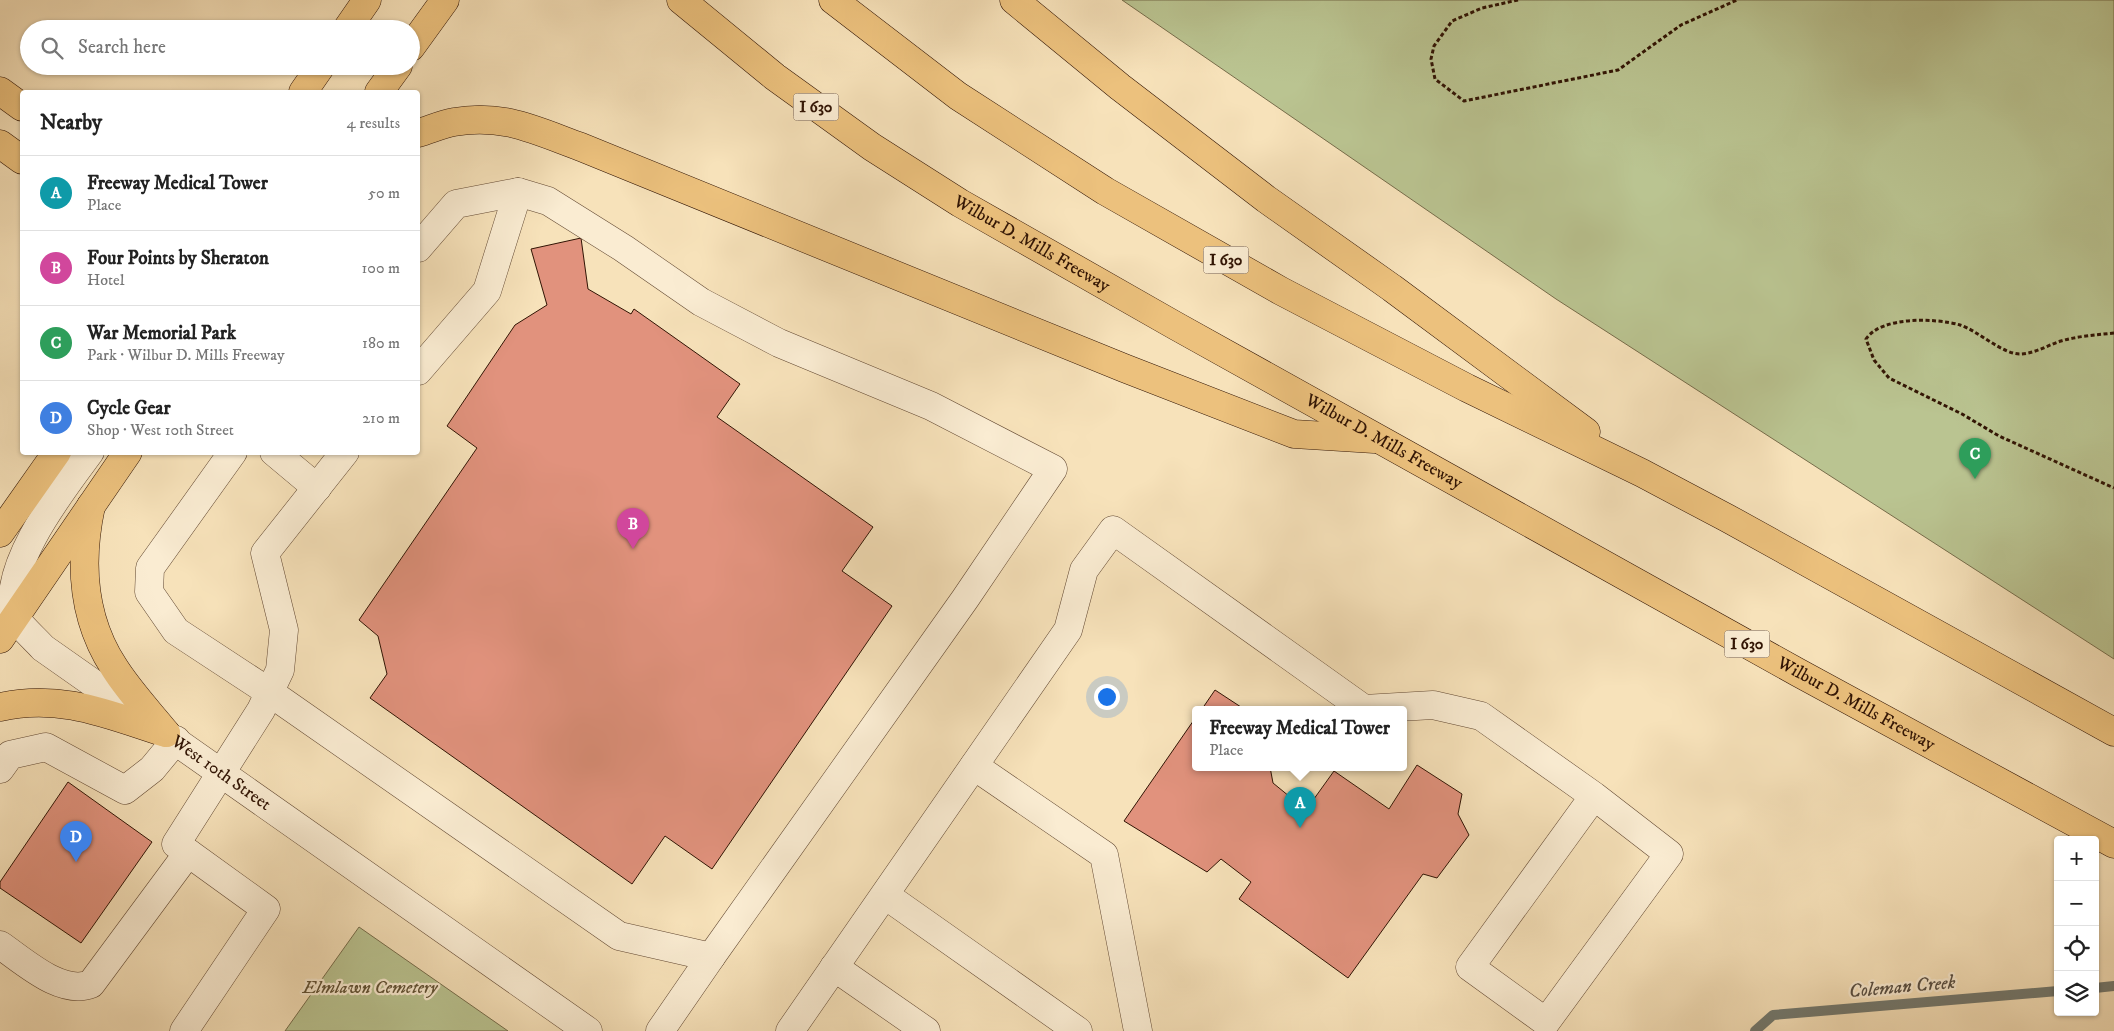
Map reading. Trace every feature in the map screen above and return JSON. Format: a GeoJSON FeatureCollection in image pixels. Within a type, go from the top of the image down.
{"type":"FeatureCollection","features":[{"type":"Feature","properties":{"kind":"main road"},"geometry":{"type":"LineString","coordinates":[[353,20],[367,0]]}},
{"type":"Feature","properties":{"kind":"main road"},"geometry":{"type":"LineString","coordinates":[[420,35],[445,0]]}},
{"type":"Feature","properties":{"kind":"main road","name":"Wilbur D. Mills Freeway"},"geometry":{"type":"LineString","coordinates":[[681,0],[774,78],[872,147],[960,203],[1799,673],[2114,844]]}},
{"type":"Feature","properties":{"kind":"main road"},"geometry":{"type":"LineString","coordinates":[[1014,0],[1120,87],[1266,198],[1400,294],[1642,473]]}},
{"type":"Feature","properties":{"kind":"main road","name":"I 630"},"geometry":{"type":"LineString","coordinates":[[835,1],[958,96],[1105,191],[1290,295],[1467,388],[1642,473],[2114,732]]}},
{"type":"Feature","properties":{"kind":"main road"},"geometry":{"type":"LineString","coordinates":[[304,90],[315,75]]}},
{"type":"Feature","properties":{"kind":"main road"},"geometry":{"type":"LineString","coordinates":[[380,90],[391,75]]}},
{"type":"Feature","properties":{"kind":"main road"},"geometry":{"type":"LineString","coordinates":[[0,91],[20,106]]}},
{"type":"Feature","properties":{"kind":"main road"},"geometry":{"type":"LineString","coordinates":[[420,132],[454,122],[487,119],[520,124],[581,147],[1124,368],[1294,434],[1381,440]]}},
{"type":"Feature","properties":{"kind":"main road"},"geometry":{"type":"LineString","coordinates":[[0,144],[20,159]]}},
{"type":"Feature","properties":{"kind":"main road"},"geometry":{"type":"LineString","coordinates":[[0,533],[55,455]]}},
{"type":"Feature","properties":{"kind":"main road"},"geometry":{"type":"LineString","coordinates":[[0,639],[126,455]]}},
{"type":"Feature","properties":{"kind":"main road"},"geometry":{"type":"LineString","coordinates":[[91,506],[85,534],[84,558],[88,604],[92,621],[115,669],[171,737]]}},
{"type":"Feature","properties":{"kind":"main road"},"geometry":{"type":"LineString","coordinates":[[0,707],[16,703],[52,702],[91,710],[171,737]]}},
{"type":"Feature","properties":{"kind":"street"},"geometry":{"type":"LineString","coordinates":[[420,364],[487,291],[518,192]]}},
{"type":"Feature","properties":{"kind":"street"},"geometry":{"type":"LineString","coordinates":[[420,246],[456,204],[518,192],[548,202],[623,248],[701,302],[779,343],[931,406],[1053,468],[965,598],[660,1031]]}},
{"type":"Feature","properties":{"kind":"street"},"geometry":{"type":"LineString","coordinates":[[15,617],[10,591],[17,563],[24,548],[52,504],[88,455]]}},
{"type":"Feature","properties":{"kind":"street"},"geometry":{"type":"LineString","coordinates":[[231,455],[150,568],[149,592],[176,631],[269,692],[619,936],[711,957]]}},
{"type":"Feature","properties":{"kind":"street"},"geometry":{"type":"LineString","coordinates":[[278,455],[317,488]]}},
{"type":"Feature","properties":{"kind":"street"},"geometry":{"type":"LineString","coordinates":[[184,1031],[266,909],[176,844],[261,710],[280,670],[284,630],[265,553],[343,455]]}},
{"type":"Feature","properties":{"kind":"street"},"geometry":{"type":"LineString","coordinates":[[790,1031],[1068,630],[1084,570],[1113,530],[1360,706]]}},
{"type":"Feature","properties":{"kind":"street","name":"West 10th Street"},"geometry":{"type":"LineString","coordinates":[[15,617],[43,648],[588,1031]]}},
{"type":"Feature","properties":{"kind":"street"},"geometry":{"type":"LineString","coordinates":[[1407,707],[1433,705],[1481,716],[1594,796],[1669,854],[1546,1022],[1470,967],[1594,796]]}},
{"type":"Feature","properties":{"kind":"street"},"geometry":{"type":"LineString","coordinates":[[0,769],[10,755],[46,747],[125,790],[152,769],[171,737]]}},
{"type":"Feature","properties":{"kind":"street"},"geometry":{"type":"LineString","coordinates":[[974,766],[1104,854],[1138,1031]]}},
{"type":"Feature","properties":{"kind":"street"},"geometry":{"type":"LineString","coordinates":[[0,945],[58,984],[81,988],[91,984],[188,853]]}},
{"type":"Feature","properties":{"kind":"street"},"geometry":{"type":"LineString","coordinates":[[885,895],[1078,1031]]}},
{"type":"Feature","properties":{"kind":"street"},"geometry":{"type":"LineString","coordinates":[[834,967],[926,1031]]}},
{"type":"Feature","properties":{"kind":"path"},"geometry":{"type":"LineString","coordinates":[[1518,0],[1482,8],[1452,21],[1434,46],[1431,59],[1435,79],[1464,101],[1618,70],[1681,24],[1737,0]]}},
{"type":"Feature","properties":{"kind":"path"},"geometry":{"type":"LineString","coordinates":[[2114,334],[2088,335],[2020,354],[1998,346],[1960,325],[1924,320],[1897,322],[1870,334],[1866,339],[1874,360],[1889,378],[1962,414],[1999,436],[2114,488]]}},
{"type":"Feature","properties":{"kind":"green space"},"geometry":{"type":"Polygon","coordinates":[[[1122,0],[2114,0],[2114,659],[1556,299],[1122,0]]]}},
{"type":"Feature","properties":{"kind":"green space","name":"Elmlawn Cemetery"},"geometry":{"type":"Polygon","coordinates":[[[359,927],[508,1031],[285,1031],[359,927]]]}},
{"type":"Feature","properties":{"kind":"building"},"geometry":{"type":"Polygon","coordinates":[[[581,238],[588,289],[631,314],[634,309],[740,384],[717,417],[873,527],[842,571],[892,606],[712,869],[665,836],[632,884],[370,698],[387,674],[378,636],[359,620],[477,448],[447,426],[515,325],[547,305],[531,249],[581,238]]]}},
{"type":"Feature","properties":{"kind":"building"},"geometry":{"type":"Polygon","coordinates":[[[1215,690],[1239,706],[1204,706],[1215,690]]]}},
{"type":"Feature","properties":{"kind":"building"},"geometry":{"type":"Polygon","coordinates":[[[1192,723],[1192,771],[1271,771],[1273,783],[1306,810],[1334,771],[1389,809],[1417,765],[1462,794],[1458,814],[1469,835],[1437,878],[1423,874],[1348,978],[1239,899],[1251,882],[1221,859],[1207,872],[1124,821],[1192,723]]]}},
{"type":"Feature","properties":{"kind":"building"},"geometry":{"type":"Polygon","coordinates":[[[68,782],[152,842],[81,943],[0,888],[0,882],[68,782]]]}},
{"type":"Feature","properties":{"kind":"waterway","name":"Coleman Creek"},"geometry":{"type":"LineString","coordinates":[[2099,988],[2114,986]]}},
{"type":"Feature","properties":{"kind":"waterway","name":"Coleman Creek"},"geometry":{"type":"LineString","coordinates":[[1755,1031],[1773,1015],[2054,991]]}},
{"type":"Feature","properties":{"kind":"place","name":"War Memorial Park"},"geometry":{"type":"Point","coordinates":[1975,479]}},
{"type":"Feature","properties":{"kind":"place","name":"Four Points by Sheraton"},"geometry":{"type":"Point","coordinates":[633,549]}},
{"type":"Feature","properties":{"kind":"place","name":"Freeway Medical Tower"},"geometry":{"type":"Point","coordinates":[1300,828]}},
{"type":"Feature","properties":{"kind":"place","name":"Cycle Gear"},"geometry":{"type":"Point","coordinates":[76,862]}}]}
